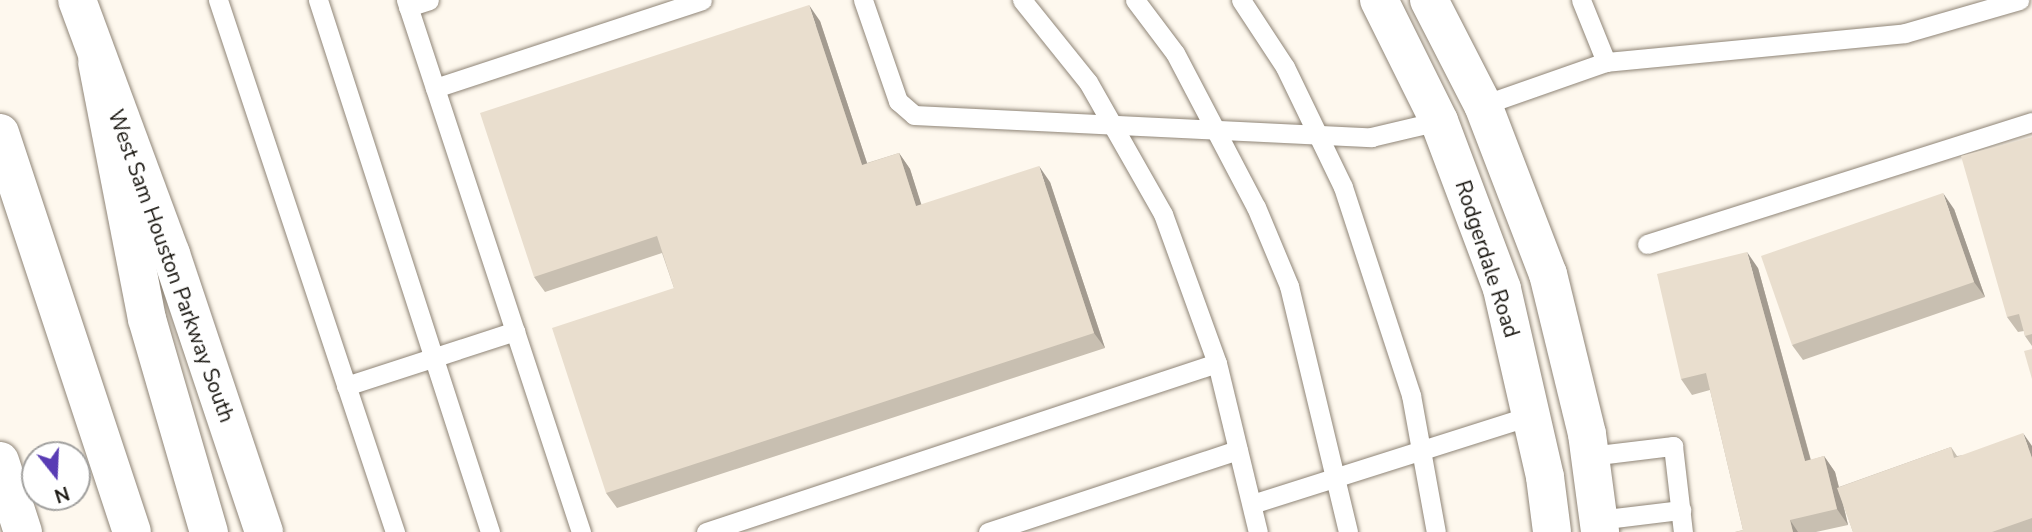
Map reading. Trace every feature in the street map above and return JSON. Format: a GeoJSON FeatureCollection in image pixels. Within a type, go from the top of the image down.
{"type":"FeatureCollection","features":[{"type":"Feature","properties":{"kind":"main road","name":"West Sam Houston Parkway South"},"geometry":{"type":"LineString","coordinates":[[77,0],[97,62],[172,254],[264,532]]}},
{"type":"Feature","properties":{"kind":"main road","name":"Rodgerdale Road"},"geometry":{"type":"LineString","coordinates":[[1379,0],[1439,121],[1502,289],[1531,415],[1552,532]]}},
{"type":"Feature","properties":{"kind":"main road"},"geometry":{"type":"LineString","coordinates":[[1429,0],[1483,105],[1548,274],[1590,456],[1599,526]]}},
{"type":"Feature","properties":{"kind":"main road"},"geometry":{"type":"LineString","coordinates":[[97,62],[147,318],[209,532]]}},
{"type":"Feature","properties":{"kind":"main road"},"geometry":{"type":"LineString","coordinates":[[1439,121],[1483,105]]}},
{"type":"Feature","properties":{"kind":"main road"},"geometry":{"type":"LineString","coordinates":[[0,133],[132,532]]}},
{"type":"Feature","properties":{"kind":"main road"},"geometry":{"type":"LineString","coordinates":[[1502,289],[1548,274]]}},
{"type":"Feature","properties":{"kind":"main road"},"geometry":{"type":"LineString","coordinates":[[0,461],[23,532]]}},
{"type":"Feature","properties":{"kind":"lane"},"geometry":{"type":"LineString","coordinates":[[218,0],[395,532]]}},
{"type":"Feature","properties":{"kind":"lane"},"geometry":{"type":"LineString","coordinates":[[318,0],[489,532]]}},
{"type":"Feature","properties":{"kind":"lane"},"geometry":{"type":"LineString","coordinates":[[429,0],[407,3],[582,532]]}},
{"type":"Feature","properties":{"kind":"lane"},"geometry":{"type":"LineString","coordinates":[[435,88],[702,0]]}},
{"type":"Feature","properties":{"kind":"lane"},"geometry":{"type":"LineString","coordinates":[[863,0],[898,101],[914,115],[1115,127],[1371,137],[1439,121]]}},
{"type":"Feature","properties":{"kind":"lane"},"geometry":{"type":"LineString","coordinates":[[1022,0],[1115,127],[1163,215],[1217,363],[1258,532]]}},
{"type":"Feature","properties":{"kind":"lane"},"geometry":{"type":"LineString","coordinates":[[1135,0],[1175,53],[1217,131],[1289,286],[1338,477],[1348,532]]}},
{"type":"Feature","properties":{"kind":"lane"},"geometry":{"type":"LineString","coordinates":[[1241,0],[1320,135],[1397,343],[1423,450],[1436,532]]}},
{"type":"Feature","properties":{"kind":"lane"},"geometry":{"type":"LineString","coordinates":[[1581,0],[1606,62]]}},
{"type":"Feature","properties":{"kind":"lane"},"geometry":{"type":"LineString","coordinates":[[1483,105],[1606,62],[1905,33],[2019,0]]}},
{"type":"Feature","properties":{"kind":"lane"},"geometry":{"type":"LineString","coordinates":[[1647,244],[2032,122]]}},
{"type":"Feature","properties":{"kind":"lane"},"geometry":{"type":"LineString","coordinates":[[346,386],[515,331]]}},
{"type":"Feature","properties":{"kind":"lane"},"geometry":{"type":"LineString","coordinates":[[706,532],[1217,363]]}},
{"type":"Feature","properties":{"kind":"lane"},"geometry":{"type":"LineString","coordinates":[[1252,505],[1531,415]]}},
{"type":"Feature","properties":{"kind":"lane"},"geometry":{"type":"LineString","coordinates":[[1590,456],[1673,446],[1683,532]]}},
{"type":"Feature","properties":{"kind":"lane"},"geometry":{"type":"LineString","coordinates":[[988,532],[1238,450]]}},
{"type":"Feature","properties":{"kind":"lane"},"geometry":{"type":"LineString","coordinates":[[1599,526],[1681,510]]}},
{"type":"Feature","properties":{"kind":"building"},"geometry":{"type":"Polygon","coordinates":[[[809,5],[862,165],[899,153],[916,206],[1039,166],[1094,333],[606,493],[552,328],[674,288],[657,236],[534,277],[480,113],[809,5]]]}},
{"type":"Feature","properties":{"kind":"building"},"geometry":{"type":"Polygon","coordinates":[[[2032,137],[2032,334],[2025,336],[2019,314],[2007,317],[1961,156],[2032,137]]]}},
{"type":"Feature","properties":{"kind":"building"},"geometry":{"type":"Polygon","coordinates":[[[1943,193],[1974,282],[1792,345],[1761,256],[1943,193]]]}},
{"type":"Feature","properties":{"kind":"building"},"geometry":{"type":"Polygon","coordinates":[[[1747,252],[1805,461],[1824,456],[1837,509],[1790,520],[1793,532],[1735,532],[1743,530],[1706,373],[1681,379],[1657,274],[1747,252]]]}},
{"type":"Feature","properties":{"kind":"building"},"geometry":{"type":"Polygon","coordinates":[[[2032,349],[2032,379],[2024,351],[2032,349]]]}},
{"type":"Feature","properties":{"kind":"building"},"geometry":{"type":"Polygon","coordinates":[[[2023,433],[2032,458],[2032,518],[1992,532],[1853,532],[1837,488],[1951,447],[1954,458],[2023,433]]]}}]}
